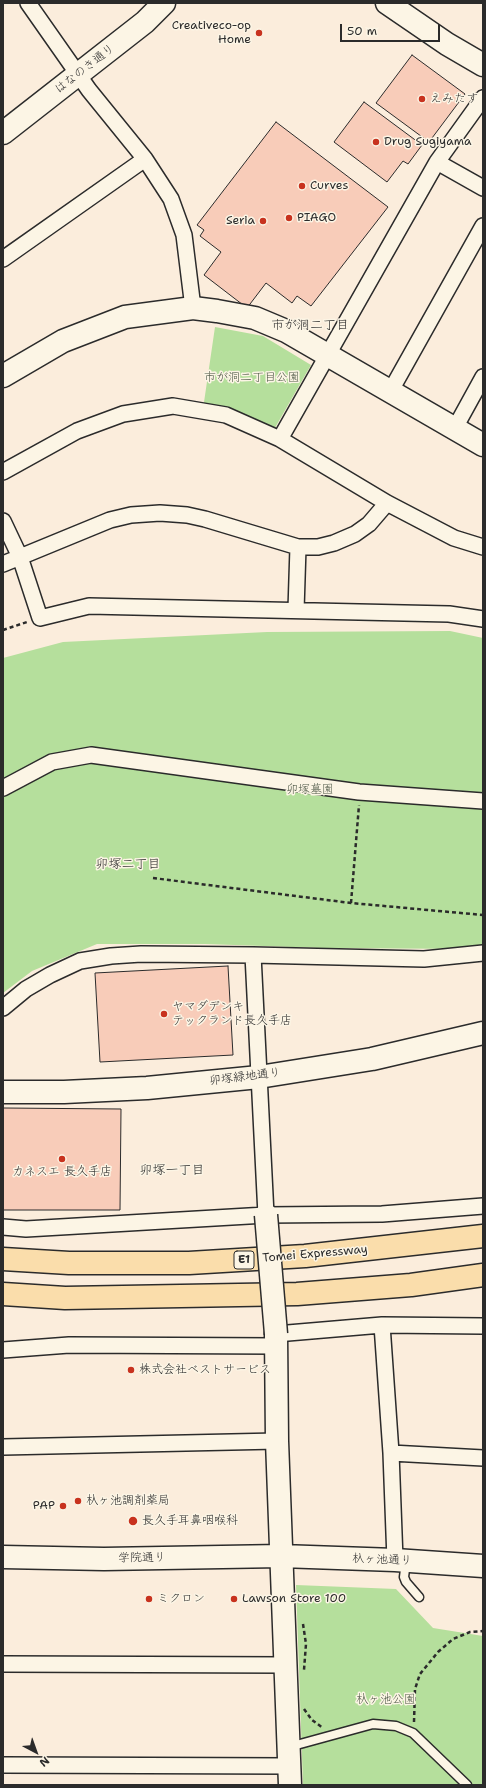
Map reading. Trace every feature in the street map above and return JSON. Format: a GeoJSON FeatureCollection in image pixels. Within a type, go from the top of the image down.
{"type":"FeatureCollection","features":[{"type":"Feature","properties":{"kind":"highway","name":"Tomei Expressway"},"geometry":{"type":"LineString","coordinates":[[3,1259],[69,1263],[189,1263],[306,1256],[483,1236]]}},
{"type":"Feature","properties":{"kind":"highway"},"geometry":{"type":"LineString","coordinates":[[3,1294],[65,1298],[297,1294],[411,1285],[483,1275]]}},
{"type":"Feature","properties":{"kind":"street"},"geometry":{"type":"LineString","coordinates":[[28,3],[78,74],[145,159],[171,199],[184,235],[193,308]]}},
{"type":"Feature","properties":{"kind":"street","name":"はなのき通り"},"geometry":{"type":"LineString","coordinates":[[3,133],[145,22],[164,3]]}},
{"type":"Feature","properties":{"kind":"street"},"geometry":{"type":"LineString","coordinates":[[387,3],[440,40],[483,65]]}},
{"type":"Feature","properties":{"kind":"street"},"geometry":{"type":"LineString","coordinates":[[280,439],[329,355],[335,340],[437,162],[483,98]]}},
{"type":"Feature","properties":{"kind":"street"},"geometry":{"type":"LineString","coordinates":[[3,259],[145,159]]}},
{"type":"Feature","properties":{"kind":"street"},"geometry":{"type":"LineString","coordinates":[[437,162],[483,188]]}},
{"type":"Feature","properties":{"kind":"street"},"geometry":{"type":"LineString","coordinates":[[390,392],[483,226]]}},
{"type":"Feature","properties":{"kind":"street"},"geometry":{"type":"LineString","coordinates":[[3,376],[63,341],[125,317],[193,308],[217,311],[255,318],[286,330],[483,445]]}},
{"type":"Feature","properties":{"kind":"street"},"geometry":{"type":"LineString","coordinates":[[455,428],[483,377]]}},
{"type":"Feature","properties":{"kind":"street"},"geometry":{"type":"LineString","coordinates":[[3,472],[77,431],[123,414],[174,406],[226,415],[280,439],[387,503],[454,538],[483,547]]}},
{"type":"Feature","properties":{"kind":"street"},"geometry":{"type":"LineString","coordinates":[[3,564],[110,520],[131,515],[160,513],[187,515],[205,519],[298,547],[329,544],[354,534],[369,524],[387,503]]}},
{"type":"Feature","properties":{"kind":"street"},"geometry":{"type":"LineString","coordinates":[[3,521],[20,557],[40,618],[89,606],[449,614],[483,619]]}},
{"type":"Feature","properties":{"kind":"street"},"geometry":{"type":"LineString","coordinates":[[296,610],[298,547]]}},
{"type":"Feature","properties":{"kind":"street"},"geometry":{"type":"LineString","coordinates":[[3,788],[52,762],[91,755],[360,792],[483,801]]}},
{"type":"Feature","properties":{"kind":"street"},"geometry":{"type":"LineString","coordinates":[[3,1008],[26,989],[50,975],[80,961],[110,956],[141,954],[253,954],[424,959],[483,954]]}},
{"type":"Feature","properties":{"kind":"street"},"geometry":{"type":"LineString","coordinates":[[3,1765],[289,1766],[277,1441],[276,1340],[266,1215],[253,954]]}},
{"type":"Feature","properties":{"kind":"street","name":"卯塚緑地通り"},"geometry":{"type":"LineString","coordinates":[[3,1092],[64,1092],[147,1088],[259,1077],[372,1059],[483,1033]]}},
{"type":"Feature","properties":{"kind":"street"},"geometry":{"type":"LineString","coordinates":[[3,1227],[26,1229],[266,1215],[382,1214],[483,1206]]}},
{"type":"Feature","properties":{"kind":"street"},"geometry":{"type":"LineString","coordinates":[[382,1325],[391,1453],[401,1560]]}},
{"type":"Feature","properties":{"kind":"street"},"geometry":{"type":"LineString","coordinates":[[3,1350],[69,1345],[276,1340],[382,1325],[483,1326]]}},
{"type":"Feature","properties":{"kind":"street"},"geometry":{"type":"LineString","coordinates":[[3,1447],[277,1441]]}},
{"type":"Feature","properties":{"kind":"street"},"geometry":{"type":"LineString","coordinates":[[391,1453],[483,1458]]}},
{"type":"Feature","properties":{"kind":"street","name":"学院通り"},"geometry":{"type":"LineString","coordinates":[[3,1557],[104,1559],[281,1556]]}},
{"type":"Feature","properties":{"kind":"street","name":"杁ヶ池通り"},"geometry":{"type":"LineString","coordinates":[[281,1556],[401,1560],[483,1566]]}},
{"type":"Feature","properties":{"kind":"street"},"geometry":{"type":"LineString","coordinates":[[3,1664],[285,1665]]}},
{"type":"Feature","properties":{"kind":"lane"},"geometry":{"type":"LineString","coordinates":[[401,1560],[406,1582],[419,1597]]}},
{"type":"Feature","properties":{"kind":"lane"},"geometry":{"type":"LineString","coordinates":[[289,1766],[318,1740],[333,1734],[373,1724],[382,1724],[413,1733],[467,1785]]}},
{"type":"Feature","properties":{"kind":"path"},"geometry":{"type":"LineString","coordinates":[[3,630],[40,618]]}},
{"type":"Feature","properties":{"kind":"path"},"geometry":{"type":"LineString","coordinates":[[352,903],[360,792]]}},
{"type":"Feature","properties":{"kind":"path"},"geometry":{"type":"LineString","coordinates":[[153,878],[352,903],[483,915]]}},
{"type":"Feature","properties":{"kind":"path"},"geometry":{"type":"LineString","coordinates":[[302,1620],[306,1644],[304,1677]]}},
{"type":"Feature","properties":{"kind":"path"},"geometry":{"type":"LineString","coordinates":[[413,1733],[415,1689],[420,1674],[438,1652],[453,1639],[470,1632],[483,1631]]}},
{"type":"Feature","properties":{"kind":"path"},"geometry":{"type":"LineString","coordinates":[[303,1702],[312,1720],[333,1734]]}},
{"type":"Feature","properties":{"kind":"green space","name":"市が洞二丁目公園"},"geometry":{"type":"Polygon","coordinates":[[[215,327],[263,336],[311,365],[272,433],[203,409],[215,327]]]}},
{"type":"Feature","properties":{"kind":"green space","name":"卯塚墓園"},"geometry":{"type":"Polygon","coordinates":[[[450,631],[483,638],[483,945],[474,949],[322,948],[205,944],[97,944],[32,971],[3,993],[3,658],[63,642],[267,632],[450,631]]]}},
{"type":"Feature","properties":{"kind":"green space","name":"杁ヶ池公園"},"geometry":{"type":"Polygon","coordinates":[[[296,1585],[396,1589],[433,1628],[483,1636],[483,1785],[303,1785],[296,1585]]]}},
{"type":"Feature","properties":{"kind":"building"},"geometry":{"type":"Polygon","coordinates":[[[412,55],[465,94],[429,142],[376,103],[412,55]]]}},
{"type":"Feature","properties":{"kind":"building"},"geometry":{"type":"Polygon","coordinates":[[[364,102],[422,145],[408,164],[403,161],[387,182],[334,142],[364,102]]]}},
{"type":"Feature","properties":{"kind":"building"},"geometry":{"type":"Polygon","coordinates":[[[276,122],[388,207],[311,306],[297,296],[292,303],[266,283],[247,308],[204,275],[221,252],[200,236],[204,230],[197,225],[276,122]]]}},
{"type":"Feature","properties":{"kind":"building","name":"ヤマダデンキ テックランド長久手店"},"geometry":{"type":"Polygon","coordinates":[[[228,966],[233,1055],[100,1062],[95,973],[228,966]]]}},
{"type":"Feature","properties":{"kind":"building","name":"カネスエ 長久手店"},"geometry":{"type":"Polygon","coordinates":[[[3,1108],[121,1109],[120,1210],[3,1210],[3,1108]]]}},
{"type":"Feature","properties":{"kind":"place","name":"Creativeco-op Home"},"geometry":{"type":"Point","coordinates":[259,33]}},
{"type":"Feature","properties":{"kind":"place","name":"えみたす"},"geometry":{"type":"Point","coordinates":[422,99]}},
{"type":"Feature","properties":{"kind":"place","name":"Drug Sugiyama"},"geometry":{"type":"Point","coordinates":[376,142]}},
{"type":"Feature","properties":{"kind":"place","name":"Curves"},"geometry":{"type":"Point","coordinates":[302,186]}},
{"type":"Feature","properties":{"kind":"place","name":"PIAGO"},"geometry":{"type":"Point","coordinates":[289,218]}},
{"type":"Feature","properties":{"kind":"place","name":"Seria"},"geometry":{"type":"Point","coordinates":[263,221]}},
{"type":"Feature","properties":{"kind":"place","name":"ヤマダデンキ テックランド長久手店"},"geometry":{"type":"Point","coordinates":[164,1014]}},
{"type":"Feature","properties":{"kind":"place","name":"カネスエ 長久手店"},"geometry":{"type":"Point","coordinates":[62,1159]}},
{"type":"Feature","properties":{"kind":"place","name":"株式会社ベストサービス"},"geometry":{"type":"Point","coordinates":[131,1370]}},
{"type":"Feature","properties":{"kind":"place","name":"杁ヶ池調剤薬局"},"geometry":{"type":"Point","coordinates":[78,1501]}},
{"type":"Feature","properties":{"kind":"place","name":"PAP"},"geometry":{"type":"Point","coordinates":[63,1506]}},
{"type":"Feature","properties":{"kind":"place","name":"長久手耳鼻咽喉科"},"geometry":{"type":"Point","coordinates":[133,1521]}},
{"type":"Feature","properties":{"kind":"place","name":"ミクロン"},"geometry":{"type":"Point","coordinates":[149,1599]}},
{"type":"Feature","properties":{"kind":"place","name":"Lawson Store 100"},"geometry":{"type":"Point","coordinates":[234,1599]}},
{"type":"Feature","properties":{"kind":"district","name":"市が洞二丁目"},"geometry":{"type":"Point","coordinates":[310,326]}},
{"type":"Feature","properties":{"kind":"district","name":"卯塚二丁目"},"geometry":{"type":"Point","coordinates":[128,865]}},
{"type":"Feature","properties":{"kind":"district","name":"卯塚一丁目"},"geometry":{"type":"Point","coordinates":[172,1171]}}]}
